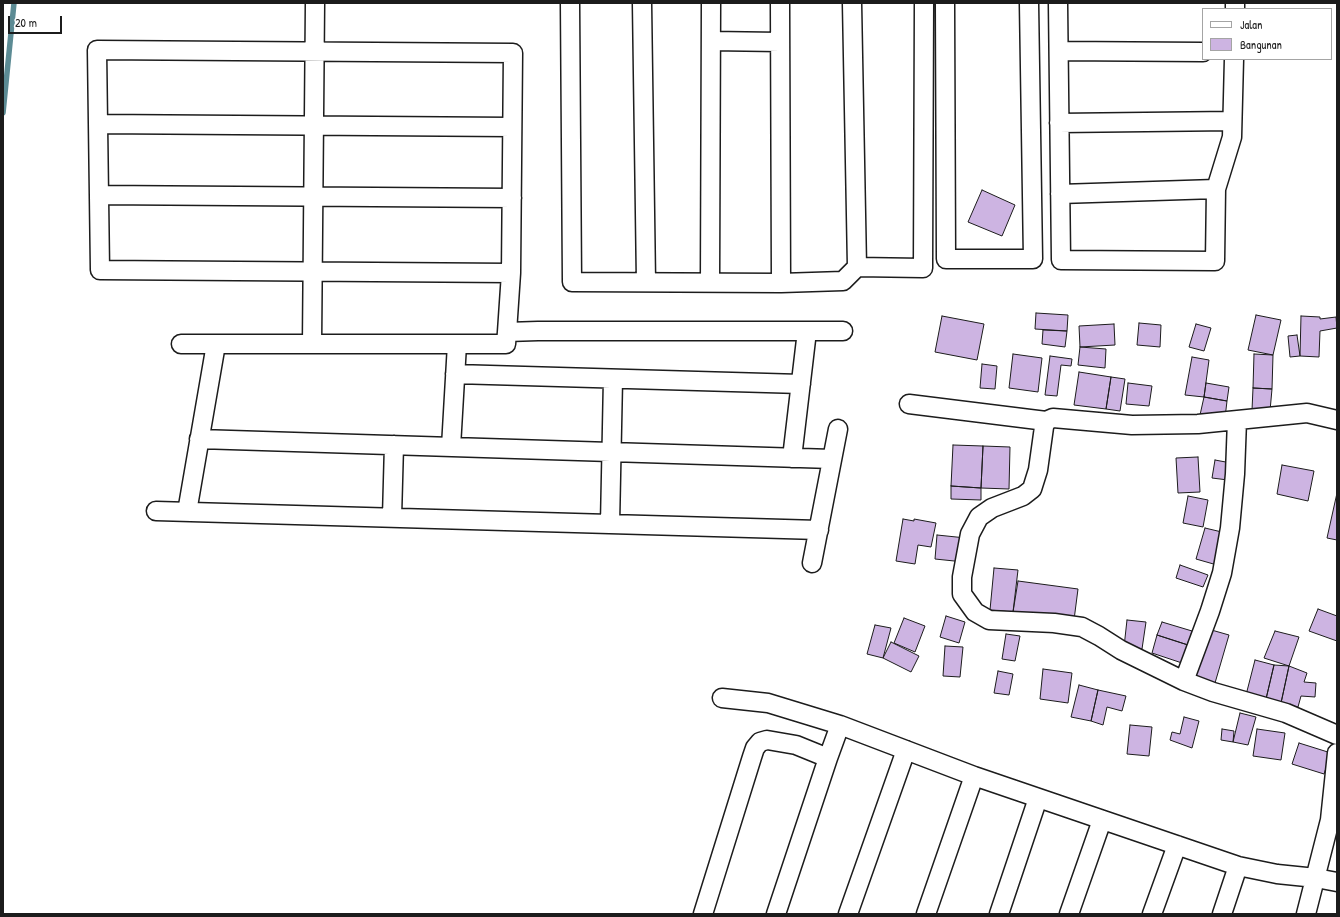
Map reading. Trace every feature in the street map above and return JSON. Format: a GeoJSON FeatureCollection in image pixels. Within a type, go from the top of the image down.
{"type":"FeatureCollection","features":[{"type":"Feature","properties":{"kind":"street"},"geometry":{"type":"LineString","coordinates":[[312,344],[315,3]]}},
{"type":"Feature","properties":{"kind":"street"},"geometry":{"type":"LineString","coordinates":[[570,3],[572,282],[781,283],[843,281],[857,267],[923,268],[924,3]]}},
{"type":"Feature","properties":{"kind":"street"},"geometry":{"type":"LineString","coordinates":[[642,3],[646,282]]}},
{"type":"Feature","properties":{"kind":"street"},"geometry":{"type":"LineString","coordinates":[[710,282],[711,3]]}},
{"type":"Feature","properties":{"kind":"street"},"geometry":{"type":"LineString","coordinates":[[780,3],[781,283]]}},
{"type":"Feature","properties":{"kind":"street"},"geometry":{"type":"LineString","coordinates":[[852,3],[857,267]]}},
{"type":"Feature","properties":{"kind":"street"},"geometry":{"type":"LineString","coordinates":[[945,3],[946,259],[1033,260],[1029,3]]}},
{"type":"Feature","properties":{"kind":"street"},"geometry":{"type":"LineString","coordinates":[[1058,3],[1060,260],[1215,261],[1216,189],[1232,137],[1234,60]]}},
{"type":"Feature","properties":{"kind":"street"},"geometry":{"type":"LineString","coordinates":[[711,41],[780,42]]}},
{"type":"Feature","properties":{"kind":"street"},"geometry":{"type":"LineString","coordinates":[[181,344],[506,344],[511,273],[513,53],[97,50],[100,270],[511,273]]}},
{"type":"Feature","properties":{"kind":"street"},"geometry":{"type":"LineString","coordinates":[[1059,51],[1202,52]]}},
{"type":"Feature","properties":{"kind":"street"},"geometry":{"type":"LineString","coordinates":[[1059,123],[1232,122]]}},
{"type":"Feature","properties":{"kind":"street"},"geometry":{"type":"LineString","coordinates":[[98,124],[512,126]]}},
{"type":"Feature","properties":{"kind":"street"},"geometry":{"type":"LineString","coordinates":[[1060,194],[1216,189]]}},
{"type":"Feature","properties":{"kind":"street"},"geometry":{"type":"LineString","coordinates":[[99,195],[512,198]]}},
{"type":"Feature","properties":{"kind":"street"},"geometry":{"type":"LineString","coordinates":[[792,458],[807,331]]}},
{"type":"Feature","properties":{"kind":"street"},"geometry":{"type":"LineString","coordinates":[[507,332],[843,331]]}},
{"type":"Feature","properties":{"kind":"street"},"geometry":{"type":"LineString","coordinates":[[186,512],[216,344]]}},
{"type":"Feature","properties":{"kind":"street"},"geometry":{"type":"LineString","coordinates":[[451,447],[457,344]]}},
{"type":"Feature","properties":{"kind":"street"},"geometry":{"type":"LineString","coordinates":[[455,374],[801,384]]}},
{"type":"Feature","properties":{"kind":"street"},"geometry":{"type":"LineString","coordinates":[[610,524],[613,378]]}},
{"type":"Feature","properties":{"kind":"street"},"geometry":{"type":"LineString","coordinates":[[909,404],[1046,421],[1052,418],[1132,425],[1198,424],[1306,413],[1337,420]]}},
{"type":"Feature","properties":{"kind":"street"},"geometry":{"type":"LineString","coordinates":[[1184,681],[1210,611],[1222,573],[1230,528],[1238,420]]}},
{"type":"Feature","properties":{"kind":"street"},"geometry":{"type":"LineString","coordinates":[[1046,421],[1038,470],[1032,489],[1023,496],[992,508],[979,517],[970,534],[962,577],[962,594],[976,612],[988,620],[1054,623],[1082,627],[1121,650],[1184,681],[1214,692],[1286,713],[1337,735]]}},
{"type":"Feature","properties":{"kind":"street"},"geometry":{"type":"LineString","coordinates":[[812,563],[838,430]]}},
{"type":"Feature","properties":{"kind":"street"},"geometry":{"type":"LineString","coordinates":[[199,439],[832,459]]}},
{"type":"Feature","properties":{"kind":"street"},"geometry":{"type":"LineString","coordinates":[[392,517],[394,446]]}},
{"type":"Feature","properties":{"kind":"street"},"geometry":{"type":"LineString","coordinates":[[156,511],[819,530]]}},
{"type":"Feature","properties":{"kind":"street"},"geometry":{"type":"LineString","coordinates":[[722,698],[768,703],[840,725],[974,776],[1238,866],[1277,874],[1337,882]]}},
{"type":"Feature","properties":{"kind":"street"},"geometry":{"type":"LineString","coordinates":[[776,914],[840,725]]}},
{"type":"Feature","properties":{"kind":"street"},"geometry":{"type":"LineString","coordinates":[[703,914],[755,748],[760,742],[766,740],[796,745],[828,758]]}},
{"type":"Feature","properties":{"kind":"street"},"geometry":{"type":"LineString","coordinates":[[848,914],[906,750]]}},
{"type":"Feature","properties":{"kind":"street"},"geometry":{"type":"LineString","coordinates":[[1306,914],[1330,820],[1337,753]]}},
{"type":"Feature","properties":{"kind":"street"},"geometry":{"type":"LineString","coordinates":[[926,914],[974,776]]}},
{"type":"Feature","properties":{"kind":"street"},"geometry":{"type":"LineString","coordinates":[[999,914],[1038,798]]}},
{"type":"Feature","properties":{"kind":"street"},"geometry":{"type":"LineString","coordinates":[[1069,914],[1102,820]]}},
{"type":"Feature","properties":{"kind":"street"},"geometry":{"type":"LineString","coordinates":[[1152,914],[1177,845]]}},
{"type":"Feature","properties":{"kind":"street"},"geometry":{"type":"LineString","coordinates":[[1222,914],[1238,866]]}},
{"type":"Feature","properties":{"kind":"building"},"geometry":{"type":"Polygon","coordinates":[[[982,190],[1015,205],[1002,236],[968,222],[982,190]]]}},
{"type":"Feature","properties":{"kind":"building"},"geometry":{"type":"Polygon","coordinates":[[[1036,313],[1068,315],[1067,331],[1035,329],[1036,313]]]}},
{"type":"Feature","properties":{"kind":"building"},"geometry":{"type":"Polygon","coordinates":[[[1256,315],[1281,320],[1273,355],[1248,350],[1256,315]]]}},
{"type":"Feature","properties":{"kind":"building"},"geometry":{"type":"Polygon","coordinates":[[[942,316],[984,324],[977,360],[935,352],[942,316]]]}},
{"type":"Feature","properties":{"kind":"building"},"geometry":{"type":"Polygon","coordinates":[[[1301,316],[1320,317],[1320,319],[1336,317],[1337,328],[1320,331],[1319,357],[1300,356],[1301,316]]]}},
{"type":"Feature","properties":{"kind":"building"},"geometry":{"type":"Polygon","coordinates":[[[1139,323],[1161,325],[1160,347],[1137,345],[1139,323]]]}},
{"type":"Feature","properties":{"kind":"building"},"geometry":{"type":"Polygon","coordinates":[[[1114,324],[1115,345],[1080,347],[1079,326],[1114,324]]]}},
{"type":"Feature","properties":{"kind":"building"},"geometry":{"type":"Polygon","coordinates":[[[1196,324],[1211,328],[1204,351],[1189,347],[1196,324]]]}},
{"type":"Feature","properties":{"kind":"building"},"geometry":{"type":"Polygon","coordinates":[[[1043,330],[1067,331],[1065,347],[1042,344],[1043,330]]]}},
{"type":"Feature","properties":{"kind":"building"},"geometry":{"type":"Polygon","coordinates":[[[1297,335],[1300,356],[1290,357],[1288,336],[1297,335]]]}},
{"type":"Feature","properties":{"kind":"building"},"geometry":{"type":"Polygon","coordinates":[[[1080,347],[1106,349],[1105,368],[1078,365],[1080,347]]]}},
{"type":"Feature","properties":{"kind":"building"},"geometry":{"type":"Polygon","coordinates":[[[1013,354],[1042,358],[1038,392],[1009,388],[1013,354]]]}},
{"type":"Feature","properties":{"kind":"building"},"geometry":{"type":"Polygon","coordinates":[[[1254,354],[1273,355],[1272,389],[1253,388],[1254,354]]]}},
{"type":"Feature","properties":{"kind":"building"},"geometry":{"type":"Polygon","coordinates":[[[1050,356],[1072,359],[1071,366],[1061,365],[1057,396],[1045,395],[1050,356]]]}},
{"type":"Feature","properties":{"kind":"building"},"geometry":{"type":"Polygon","coordinates":[[[1192,357],[1209,360],[1204,397],[1185,395],[1192,357]]]}},
{"type":"Feature","properties":{"kind":"building"},"geometry":{"type":"Polygon","coordinates":[[[982,364],[997,366],[995,389],[980,388],[982,364]]]}},
{"type":"Feature","properties":{"kind":"building"},"geometry":{"type":"Polygon","coordinates":[[[1079,372],[1111,377],[1106,409],[1074,405],[1079,372]]]}},
{"type":"Feature","properties":{"kind":"building"},"geometry":{"type":"Polygon","coordinates":[[[1111,377],[1125,379],[1120,411],[1106,409],[1111,377]]]}},
{"type":"Feature","properties":{"kind":"building"},"geometry":{"type":"Polygon","coordinates":[[[1128,383],[1152,386],[1149,406],[1126,404],[1128,383]]]}},
{"type":"Feature","properties":{"kind":"building"},"geometry":{"type":"Polygon","coordinates":[[[1206,383],[1229,387],[1227,401],[1204,397],[1206,383]]]}},
{"type":"Feature","properties":{"kind":"building"},"geometry":{"type":"Polygon","coordinates":[[[1253,388],[1272,389],[1270,411],[1252,410],[1253,388]]]}},
{"type":"Feature","properties":{"kind":"building"},"geometry":{"type":"Polygon","coordinates":[[[1204,397],[1227,401],[1225,418],[1200,415],[1204,397]]]}},
{"type":"Feature","properties":{"kind":"building"},"geometry":{"type":"Polygon","coordinates":[[[953,445],[983,446],[981,488],[951,486],[953,445]]]}},
{"type":"Feature","properties":{"kind":"building"},"geometry":{"type":"Polygon","coordinates":[[[983,446],[1010,447],[1009,489],[981,488],[983,446]]]}},
{"type":"Feature","properties":{"kind":"building"},"geometry":{"type":"Polygon","coordinates":[[[1198,457],[1200,492],[1178,493],[1176,458],[1198,457]]]}},
{"type":"Feature","properties":{"kind":"building"},"geometry":{"type":"Polygon","coordinates":[[[1215,460],[1231,463],[1228,480],[1212,478],[1215,460]]]}},
{"type":"Feature","properties":{"kind":"building"},"geometry":{"type":"Polygon","coordinates":[[[1282,465],[1314,471],[1308,501],[1277,494],[1282,465]]]}},
{"type":"Feature","properties":{"kind":"building"},"geometry":{"type":"Polygon","coordinates":[[[951,486],[981,488],[981,500],[951,499],[951,486]]]}},
{"type":"Feature","properties":{"kind":"building"},"geometry":{"type":"Polygon","coordinates":[[[1337,493],[1337,540],[1327,538],[1337,493]]]}},
{"type":"Feature","properties":{"kind":"building"},"geometry":{"type":"Polygon","coordinates":[[[1188,496],[1208,500],[1203,527],[1183,523],[1188,496]]]}},
{"type":"Feature","properties":{"kind":"building"},"geometry":{"type":"Polygon","coordinates":[[[903,519],[914,521],[914,519],[936,523],[931,547],[918,545],[915,564],[896,561],[903,519]]]}},
{"type":"Feature","properties":{"kind":"building"},"geometry":{"type":"Polygon","coordinates":[[[1205,528],[1226,533],[1217,565],[1196,559],[1205,528]]]}},
{"type":"Feature","properties":{"kind":"building"},"geometry":{"type":"Polygon","coordinates":[[[937,535],[966,538],[964,562],[935,559],[937,535]]]}},
{"type":"Feature","properties":{"kind":"building"},"geometry":{"type":"Polygon","coordinates":[[[1180,565],[1208,575],[1203,587],[1176,578],[1180,565]]]}},
{"type":"Feature","properties":{"kind":"building"},"geometry":{"type":"Polygon","coordinates":[[[994,568],[1018,570],[1013,612],[990,610],[994,568]]]}},
{"type":"Feature","properties":{"kind":"building"},"geometry":{"type":"Polygon","coordinates":[[[1018,581],[1078,589],[1074,620],[1013,612],[1018,581]]]}},
{"type":"Feature","properties":{"kind":"building"},"geometry":{"type":"Polygon","coordinates":[[[1318,609],[1337,616],[1337,641],[1309,631],[1318,609]]]}},
{"type":"Feature","properties":{"kind":"building"},"geometry":{"type":"Polygon","coordinates":[[[946,616],[965,622],[959,643],[940,637],[946,616]]]}},
{"type":"Feature","properties":{"kind":"building"},"geometry":{"type":"Polygon","coordinates":[[[904,618],[925,626],[915,652],[894,643],[904,618]]]}},
{"type":"Feature","properties":{"kind":"building"},"geometry":{"type":"Polygon","coordinates":[[[1127,620],[1146,622],[1142,649],[1124,647],[1127,620]]]}},
{"type":"Feature","properties":{"kind":"building"},"geometry":{"type":"Polygon","coordinates":[[[1162,622],[1192,631],[1188,645],[1157,635],[1162,622]]]}},
{"type":"Feature","properties":{"kind":"building"},"geometry":{"type":"Polygon","coordinates":[[[875,625],[891,628],[883,658],[867,654],[875,625]]]}},
{"type":"Feature","properties":{"kind":"building"},"geometry":{"type":"Polygon","coordinates":[[[1208,629],[1229,635],[1215,683],[1193,676],[1208,629]]]}},
{"type":"Feature","properties":{"kind":"building"},"geometry":{"type":"Polygon","coordinates":[[[1275,631],[1299,637],[1289,666],[1264,658],[1275,631]]]}},
{"type":"Feature","properties":{"kind":"building"},"geometry":{"type":"Polygon","coordinates":[[[1006,634],[1020,636],[1015,661],[1002,659],[1006,634]]]}},
{"type":"Feature","properties":{"kind":"building"},"geometry":{"type":"Polygon","coordinates":[[[1157,635],[1188,645],[1182,663],[1152,653],[1157,635]]]}},
{"type":"Feature","properties":{"kind":"building"},"geometry":{"type":"Polygon","coordinates":[[[891,642],[919,656],[911,672],[883,658],[891,642]]]}},
{"type":"Feature","properties":{"kind":"building"},"geometry":{"type":"Polygon","coordinates":[[[945,646],[963,647],[960,677],[943,676],[945,646]]]}},
{"type":"Feature","properties":{"kind":"building"},"geometry":{"type":"Polygon","coordinates":[[[1255,660],[1274,665],[1266,699],[1246,695],[1255,660]]]}},
{"type":"Feature","properties":{"kind":"building"},"geometry":{"type":"Polygon","coordinates":[[[1274,665],[1289,666],[1281,703],[1266,699],[1274,665]]]}},
{"type":"Feature","properties":{"kind":"building"},"geometry":{"type":"Polygon","coordinates":[[[1289,666],[1307,673],[1304,682],[1316,683],[1315,697],[1301,696],[1298,707],[1281,703],[1289,666]]]}},
{"type":"Feature","properties":{"kind":"building"},"geometry":{"type":"Polygon","coordinates":[[[1043,669],[1072,673],[1068,703],[1040,699],[1043,669]]]}},
{"type":"Feature","properties":{"kind":"building"},"geometry":{"type":"Polygon","coordinates":[[[998,671],[1013,674],[1009,695],[994,693],[998,671]]]}},
{"type":"Feature","properties":{"kind":"building"},"geometry":{"type":"Polygon","coordinates":[[[1079,685],[1098,690],[1091,721],[1071,717],[1079,685]]]}},
{"type":"Feature","properties":{"kind":"building"},"geometry":{"type":"Polygon","coordinates":[[[1098,690],[1126,696],[1122,711],[1107,707],[1103,725],[1091,721],[1098,690]]]}},
{"type":"Feature","properties":{"kind":"building"},"geometry":{"type":"Polygon","coordinates":[[[1240,713],[1256,717],[1248,745],[1233,742],[1240,713]]]}},
{"type":"Feature","properties":{"kind":"building"},"geometry":{"type":"Polygon","coordinates":[[[1184,717],[1199,721],[1192,748],[1170,740],[1172,732],[1180,734],[1184,717]]]}},
{"type":"Feature","properties":{"kind":"building"},"geometry":{"type":"Polygon","coordinates":[[[1130,725],[1152,727],[1149,756],[1127,754],[1130,725]]]}},
{"type":"Feature","properties":{"kind":"building"},"geometry":{"type":"Polygon","coordinates":[[[1222,729],[1234,731],[1233,742],[1221,740],[1222,729]]]}},
{"type":"Feature","properties":{"kind":"building"},"geometry":{"type":"Polygon","coordinates":[[[1257,729],[1285,733],[1281,760],[1253,756],[1257,729]]]}},
{"type":"Feature","properties":{"kind":"building"},"geometry":{"type":"Polygon","coordinates":[[[1299,743],[1331,753],[1324,774],[1292,764],[1299,743]]]}},
{"type":"Feature","properties":{"kind":"waterway"},"geometry":{"type":"LineString","coordinates":[[3,113],[14,3]]}}]}
